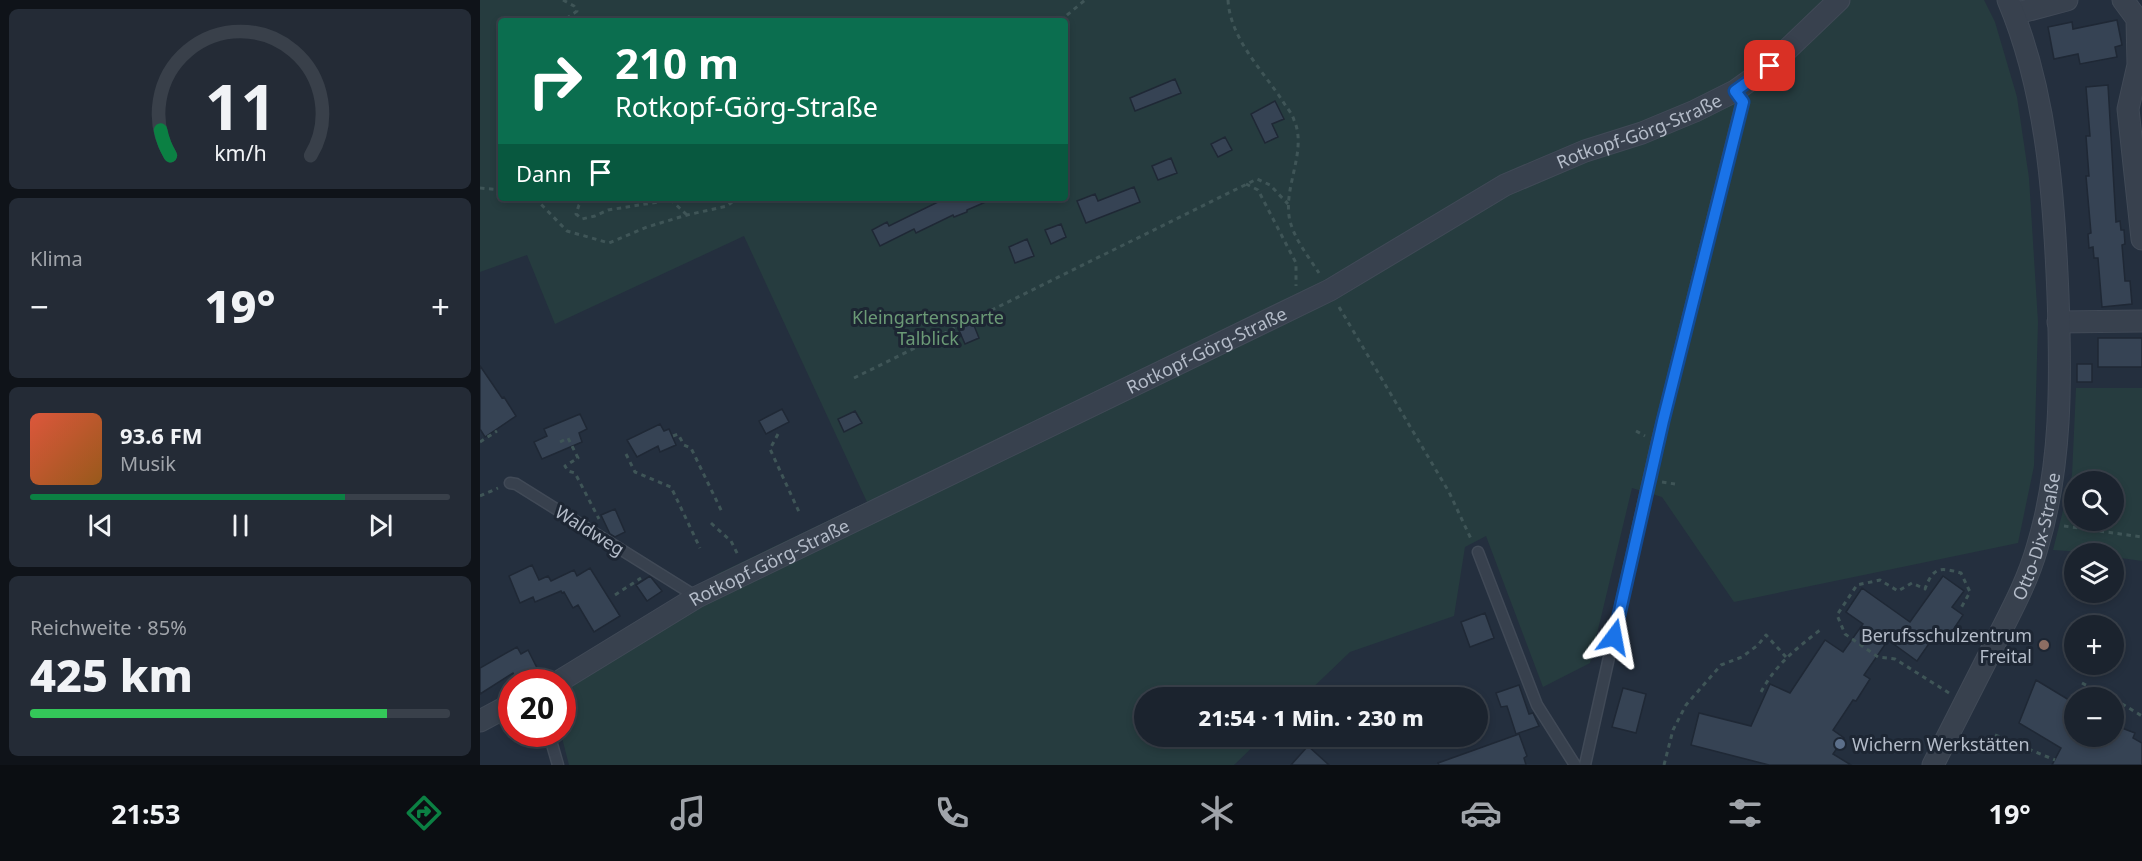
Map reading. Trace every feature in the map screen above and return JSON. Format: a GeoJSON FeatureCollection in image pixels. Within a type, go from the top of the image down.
{"type":"FeatureCollection","features":[{"type":"Feature","properties":{"kind":"street","name":"Rotkopf-Görg-Straße"},"geometry":{"type":"LineString","coordinates":[[576,671],[697,597],[746,564],[1330,290],[1505,185],[1585,151],[1642,133],[1735,91],[1778,59],[1839,0]]}},
{"type":"Feature","properties":{"kind":"street","name":"Otto-Dix-Straße"},"geometry":{"type":"LineString","coordinates":[[1934,765],[2022,589],[2044,526],[2053,472],[2059,400],[2055,242],[2043,123],[2031,71],[2011,7],[2067,0]]}},
{"type":"Feature","properties":{"kind":"street"},"geometry":{"type":"LineString","coordinates":[[2123,0],[2137,19],[2138,65],[2128,109],[2142,238]]}},
{"type":"Feature","properties":{"kind":"street"},"geometry":{"type":"LineString","coordinates":[[2058,322],[2142,321]]}},
{"type":"Feature","properties":{"kind":"street"},"geometry":{"type":"LineString","coordinates":[[480,721],[498,712]]}},
{"type":"Feature","properties":{"kind":"lane"},"geometry":{"type":"LineString","coordinates":[[1585,765],[1663,420],[1743,102],[1735,91]]}},
{"type":"Feature","properties":{"kind":"lane","name":"Waldweg"},"geometry":{"type":"LineString","coordinates":[[510,483],[516,484],[697,597]]}},
{"type":"Feature","properties":{"kind":"lane"},"geometry":{"type":"LineString","coordinates":[[1478,552],[1537,705],[1575,765]]}},
{"type":"Feature","properties":{"kind":"lane"},"geometry":{"type":"LineString","coordinates":[[553,747],[558,765]]}},
{"type":"Feature","properties":{"kind":"path"},"geometry":{"type":"LineString","coordinates":[[563,0],[574,6],[577,11],[567,18]]}},
{"type":"Feature","properties":{"kind":"path"},"geometry":{"type":"LineString","coordinates":[[1064,18],[1085,0]]}},
{"type":"Feature","properties":{"kind":"path"},"geometry":{"type":"LineString","coordinates":[[1228,0],[1229,16],[1248,52],[1295,121],[1298,144],[1288,204],[1290,220],[1297,239],[1330,290],[1449,492],[1478,552]]}},
{"type":"Feature","properties":{"kind":"path"},"geometry":{"type":"LineString","coordinates":[[854,378],[1257,179],[1270,185],[1288,204]]}},
{"type":"Feature","properties":{"kind":"path"},"geometry":{"type":"LineString","coordinates":[[1246,184],[1258,190],[1296,263],[1296,288]]}},
{"type":"Feature","properties":{"kind":"path"},"geometry":{"type":"LineString","coordinates":[[480,188],[498,190]]}},
{"type":"Feature","properties":{"kind":"path"},"geometry":{"type":"LineString","coordinates":[[538,201],[567,231],[609,243],[647,227],[727,206],[733,201]]}},
{"type":"Feature","properties":{"kind":"path"},"geometry":{"type":"LineString","coordinates":[[582,201],[576,214],[582,219],[608,210],[665,201]]}},
{"type":"Feature","properties":{"kind":"path"},"geometry":{"type":"LineString","coordinates":[[672,201],[687,215]]}},
{"type":"Feature","properties":{"kind":"path"},"geometry":{"type":"LineString","coordinates":[[480,442],[497,431]]}},
{"type":"Feature","properties":{"kind":"path"},"geometry":{"type":"LineString","coordinates":[[778,434],[770,449],[800,514]]}},
{"type":"Feature","properties":{"kind":"path"},"geometry":{"type":"LineString","coordinates":[[672,436],[678,435],[684,445],[691,448],[722,512]]}},
{"type":"Feature","properties":{"kind":"path"},"geometry":{"type":"LineString","coordinates":[[560,442],[568,438],[578,458],[565,466],[568,471],[575,473],[600,520]]}},
{"type":"Feature","properties":{"kind":"path"},"geometry":{"type":"LineString","coordinates":[[626,454],[636,472],[671,487],[700,548]]}},
{"type":"Feature","properties":{"kind":"path"},"geometry":{"type":"LineString","coordinates":[[480,496],[510,483]]}},
{"type":"Feature","properties":{"kind":"path"},"geometry":{"type":"LineString","coordinates":[[711,523],[731,541],[741,560],[746,564]]}},
{"type":"Feature","properties":{"kind":"path"},"geometry":{"type":"LineString","coordinates":[[2044,526],[2054,524],[2142,537]]}},
{"type":"Feature","properties":{"kind":"path"},"geometry":{"type":"LineString","coordinates":[[1950,694],[1894,658],[1878,657],[1845,634],[1837,615],[1857,585],[1880,580],[1898,591],[1912,583],[1925,589],[1930,576],[1945,569],[1961,573],[1970,592],[1961,608]]}},
{"type":"Feature","properties":{"kind":"path"},"geometry":{"type":"LineString","coordinates":[[615,595],[650,572]]}},
{"type":"Feature","properties":{"kind":"path"},"geometry":{"type":"LineString","coordinates":[[1761,692],[1770,675],[1786,657],[1820,630]]}},
{"type":"Feature","properties":{"kind":"path"},"geometry":{"type":"LineString","coordinates":[[1664,765],[1673,730],[1686,705],[1721,665],[1742,657],[1758,645],[1766,635],[1786,657]]}},
{"type":"Feature","properties":{"kind":"path"},"geometry":{"type":"LineString","coordinates":[[2082,683],[2090,687]]}},
{"type":"Feature","properties":{"kind":"path"},"geometry":{"type":"LineString","coordinates":[[2124,705],[2142,716]]}},
{"type":"Feature","properties":{"kind":"path"},"geometry":{"type":"LineString","coordinates":[[1995,735],[2055,760]]}},
{"type":"Feature","properties":{"kind":"green space","name":"Kleingartensparte Talblick"},"geometry":{"type":"Polygon","coordinates":[[[480,0],[1984,0],[1995,22],[2017,97],[2029,178],[2038,322],[2034,466],[2018,543],[1734,602],[1662,497],[1632,488],[1590,663],[1543,687],[1486,536],[1465,547],[1454,616],[1350,652],[1313,687],[1134,687],[1134,747],[1253,747],[1234,765],[569,765],[564,747],[576,747],[576,669],[564,669],[719,573],[867,502],[744,236],[555,324],[527,255],[480,272],[480,0]]]}},
{"type":"Feature","properties":{"kind":"green space"},"geometry":{"type":"Polygon","coordinates":[[[2076,388],[2142,388],[2142,561],[2124,558],[2124,543],[2064,543],[2064,551],[2053,550],[2064,507],[2064,531],[2124,531],[2124,471],[2072,471],[2076,388]]]}},
{"type":"Feature","properties":{"kind":"building"},"geometry":{"type":"Polygon","coordinates":[[[2117,20],[2122,45],[2115,47],[2117,57],[2080,64],[2078,54],[2054,59],[2048,27],[2072,22],[2073,29],[2117,20]]]}},
{"type":"Feature","properties":{"kind":"building"},"geometry":{"type":"Polygon","coordinates":[[[1175,79],[1181,93],[1135,111],[1130,98],[1175,79]]]}},
{"type":"Feature","properties":{"kind":"building"},"geometry":{"type":"Polygon","coordinates":[[[2108,85],[2116,222],[2120,221],[2121,230],[2124,230],[2125,244],[2122,245],[2125,281],[2130,281],[2132,304],[2102,307],[2098,258],[2094,258],[2093,247],[2089,248],[2088,234],[2091,233],[2086,176],[2089,176],[2086,136],[2090,136],[2086,87],[2108,85]]]}},
{"type":"Feature","properties":{"kind":"building"},"geometry":{"type":"Polygon","coordinates":[[[1275,101],[1284,119],[1272,124],[1278,137],[1265,143],[1251,114],[1275,101]]]}},
{"type":"Feature","properties":{"kind":"building"},"geometry":{"type":"Polygon","coordinates":[[[1225,137],[1232,150],[1218,157],[1211,144],[1225,137]]]}},
{"type":"Feature","properties":{"kind":"building"},"geometry":{"type":"Polygon","coordinates":[[[1171,158],[1177,173],[1158,180],[1152,166],[1171,158]]]}},
{"type":"Feature","properties":{"kind":"building"},"geometry":{"type":"Polygon","coordinates":[[[1134,187],[1140,202],[1086,223],[1077,201],[1095,194],[1098,201],[1134,187]]]}},
{"type":"Feature","properties":{"kind":"building"},"geometry":{"type":"Polygon","coordinates":[[[940,201],[988,201],[916,233],[914,229],[880,246],[872,230],[887,222],[889,226],[940,201]]]}},
{"type":"Feature","properties":{"kind":"building"},"geometry":{"type":"Polygon","coordinates":[[[1061,224],[1066,237],[1051,244],[1045,230],[1061,224]]]}},
{"type":"Feature","properties":{"kind":"building"},"geometry":{"type":"Polygon","coordinates":[[[1027,239],[1034,256],[1015,263],[1009,247],[1027,239]]]}},
{"type":"Feature","properties":{"kind":"building"},"geometry":{"type":"Polygon","coordinates":[[[973,323],[979,338],[965,344],[958,328],[973,323]]]}},
{"type":"Feature","properties":{"kind":"building"},"geometry":{"type":"Polygon","coordinates":[[[2098,338],[2142,338],[2142,367],[2098,367],[2098,338]]]}},
{"type":"Feature","properties":{"kind":"building"},"geometry":{"type":"Polygon","coordinates":[[[2077,364],[2092,364],[2092,382],[2077,382],[2077,364]]]}},
{"type":"Feature","properties":{"kind":"building"},"geometry":{"type":"Polygon","coordinates":[[[480,366],[516,416],[485,437],[480,429],[480,366]]]}},
{"type":"Feature","properties":{"kind":"building"},"geometry":{"type":"Polygon","coordinates":[[[782,409],[789,422],[766,434],[759,421],[782,409]]]}},
{"type":"Feature","properties":{"kind":"building"},"geometry":{"type":"Polygon","coordinates":[[[855,411],[862,423],[844,432],[838,419],[855,411]]]}},
{"type":"Feature","properties":{"kind":"building"},"geometry":{"type":"Polygon","coordinates":[[[580,414],[587,429],[579,433],[582,442],[542,459],[534,442],[547,436],[544,429],[580,414]]]}},
{"type":"Feature","properties":{"kind":"building"},"geometry":{"type":"Polygon","coordinates":[[[660,424],[664,431],[669,429],[676,445],[660,452],[658,446],[637,457],[627,440],[660,424]]]}},
{"type":"Feature","properties":{"kind":"building"},"geometry":{"type":"Polygon","coordinates":[[[615,509],[625,532],[615,537],[610,534],[601,515],[615,509]]]}},
{"type":"Feature","properties":{"kind":"building"},"geometry":{"type":"Polygon","coordinates":[[[532,565],[539,580],[548,576],[551,581],[574,570],[577,576],[590,568],[620,616],[594,632],[578,605],[573,608],[564,592],[561,591],[535,602],[533,597],[520,603],[509,576],[532,565]]]}},
{"type":"Feature","properties":{"kind":"building"},"geometry":{"type":"Polygon","coordinates":[[[650,576],[662,591],[647,601],[636,585],[650,576]]]}},
{"type":"Feature","properties":{"kind":"building"},"geometry":{"type":"Polygon","coordinates":[[[1943,576],[1964,591],[1952,607],[1963,615],[1947,639],[1937,632],[1917,661],[1888,640],[1864,675],[1870,679],[1833,730],[1844,738],[1833,754],[1851,765],[1769,765],[1691,745],[1699,713],[1751,726],[1770,684],[1790,693],[1825,640],[1843,652],[1863,624],[1846,612],[1862,588],[1910,622],[1943,576]]]}},
{"type":"Feature","properties":{"kind":"building"},"geometry":{"type":"Polygon","coordinates":[[[1485,613],[1494,638],[1470,647],[1461,622],[1485,613]]]}},
{"type":"Feature","properties":{"kind":"building"},"geometry":{"type":"Polygon","coordinates":[[[517,647],[521,654],[528,650],[538,669],[498,669],[498,683],[480,694],[480,668],[517,647]]]}},
{"type":"Feature","properties":{"kind":"building"},"geometry":{"type":"Polygon","coordinates":[[[2036,680],[2064,697],[2064,747],[2124,747],[2124,729],[2135,733],[2133,738],[2142,743],[2142,765],[2052,765],[2061,748],[2019,723],[2036,680]]]}},
{"type":"Feature","properties":{"kind":"building"},"geometry":{"type":"Polygon","coordinates":[[[1519,685],[1529,714],[1533,713],[1539,726],[1516,734],[1507,706],[1501,707],[1496,693],[1519,685]]]}},
{"type":"Feature","properties":{"kind":"building"},"geometry":{"type":"Polygon","coordinates":[[[1623,688],[1646,694],[1636,733],[1612,727],[1623,688]]]}},
{"type":"Feature","properties":{"kind":"building"},"geometry":{"type":"Polygon","coordinates":[[[1519,734],[1527,756],[1524,758],[1526,765],[1439,765],[1438,763],[1488,747],[1519,734]]]}},
{"type":"Feature","properties":{"kind":"building"},"geometry":{"type":"Polygon","coordinates":[[[1309,747],[1329,765],[1291,765],[1309,747]]]}},
{"type":"Feature","properties":{"kind":"place","name":"Berufsschulzentrum Freital"},"geometry":{"type":"Point","coordinates":[2044,645]}},
{"type":"Feature","properties":{"kind":"place","name":"Wichern Werkstätten"},"geometry":{"type":"Point","coordinates":[1840,744]}},
{"type":"Feature","properties":{"kind":"route"},"geometry":{"type":"LineString","coordinates":[[1614,637],[1699,270],[1743,102],[1735,91],[1770,66]]}}]}
